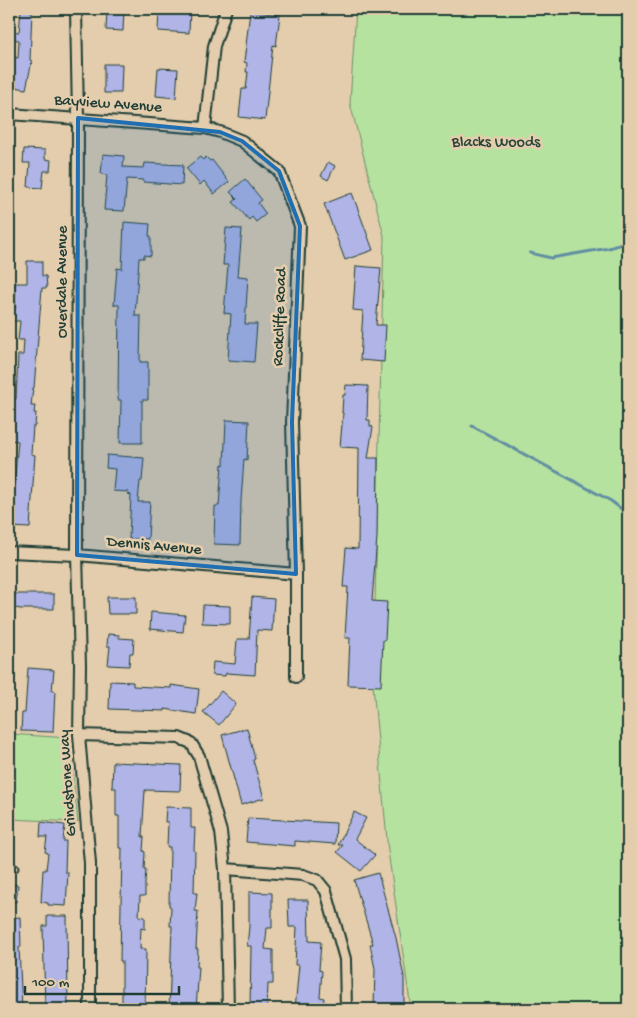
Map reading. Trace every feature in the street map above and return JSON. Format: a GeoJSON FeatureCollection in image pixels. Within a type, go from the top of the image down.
{"type":"FeatureCollection","features":[{"type":"Feature","properties":{"kind":"street","name":"Overdale Avenue"},"geometry":{"type":"LineString","coordinates":[[76,9],[78,118],[77,555]]}},
{"type":"Feature","properties":{"kind":"street"},"geometry":{"type":"LineString","coordinates":[[206,128],[214,46],[226,9]]}},
{"type":"Feature","properties":{"kind":"street","name":"Bayview Avenue"},"geometry":{"type":"LineString","coordinates":[[9,114],[206,128]]}},
{"type":"Feature","properties":{"kind":"street","name":"Rockcliffe Road"},"geometry":{"type":"LineString","coordinates":[[206,128],[242,141],[279,171],[300,226],[292,422],[296,574],[296,677]]}},
{"type":"Feature","properties":{"kind":"street","name":"Dennis Avenue"},"geometry":{"type":"LineString","coordinates":[[9,552],[77,555],[296,574]]}},
{"type":"Feature","properties":{"kind":"street","name":"Grindstone Way"},"geometry":{"type":"LineString","coordinates":[[77,555],[80,665],[79,735],[90,863],[90,1009]]}},
{"type":"Feature","properties":{"kind":"street"},"geometry":{"type":"LineString","coordinates":[[79,735],[179,738],[190,743],[199,756],[221,832],[225,869],[228,1009]]}},
{"type":"Feature","properties":{"kind":"street"},"geometry":{"type":"LineString","coordinates":[[225,869],[303,875],[317,880],[326,891],[345,960],[346,1009]]}},
{"type":"Feature","properties":{"kind":"highlighted area"},"geometry":{"type":"Polygon","coordinates":[[[78,118],[220,132],[242,141],[279,171],[300,226],[292,422],[296,574],[77,555],[78,118]]]}},
{"type":"Feature","properties":{"kind":"green space","name":"Blacks Woods"},"geometry":{"type":"Polygon","coordinates":[[[356,9],[628,9],[628,1009],[411,1009],[388,851],[373,685],[384,236],[350,103],[356,9]]]}},
{"type":"Feature","properties":{"kind":"green space"},"geometry":{"type":"Polygon","coordinates":[[[9,734],[69,738],[78,822],[9,819],[9,734]]]}},
{"type":"Feature","properties":{"kind":"building"},"geometry":{"type":"Polygon","coordinates":[[[107,9],[124,9],[123,31],[106,30],[107,9]]]}},
{"type":"Feature","properties":{"kind":"building"},"geometry":{"type":"Polygon","coordinates":[[[159,9],[190,9],[189,33],[158,31],[159,9]]]}},
{"type":"Feature","properties":{"kind":"building"},"geometry":{"type":"Polygon","coordinates":[[[21,10],[32,11],[30,60],[32,61],[26,89],[9,86],[9,56],[18,58],[19,40],[11,39],[12,31],[19,32],[21,10]]]}},
{"type":"Feature","properties":{"kind":"building"},"geometry":{"type":"Polygon","coordinates":[[[250,11],[280,15],[276,46],[273,45],[265,120],[239,117],[242,89],[246,89],[248,72],[246,72],[247,63],[244,62],[250,11]]]}},
{"type":"Feature","properties":{"kind":"building"},"geometry":{"type":"Polygon","coordinates":[[[104,64],[122,64],[121,93],[104,93],[104,64]]]}},
{"type":"Feature","properties":{"kind":"building"},"geometry":{"type":"Polygon","coordinates":[[[158,68],[178,69],[176,98],[156,96],[158,68]]]}},
{"type":"Feature","properties":{"kind":"building"},"geometry":{"type":"Polygon","coordinates":[[[24,149],[45,150],[45,159],[51,160],[50,171],[44,171],[42,188],[28,187],[30,163],[23,163],[24,149]]]}},
{"type":"Feature","properties":{"kind":"building"},"geometry":{"type":"Polygon","coordinates":[[[103,154],[124,156],[123,167],[144,168],[145,163],[183,165],[182,185],[127,179],[124,211],[104,210],[107,175],[101,174],[103,154]]]}},
{"type":"Feature","properties":{"kind":"building"},"geometry":{"type":"Polygon","coordinates":[[[200,157],[203,160],[206,157],[210,161],[212,160],[229,182],[214,194],[204,181],[200,185],[186,168],[200,157]]]}},
{"type":"Feature","properties":{"kind":"building"},"geometry":{"type":"Polygon","coordinates":[[[328,162],[335,166],[328,180],[321,176],[328,162]]]}},
{"type":"Feature","properties":{"kind":"building"},"geometry":{"type":"Polygon","coordinates":[[[245,179],[262,200],[258,203],[266,214],[256,222],[252,217],[249,220],[233,202],[237,199],[230,192],[245,179]]]}},
{"type":"Feature","properties":{"kind":"building"},"geometry":{"type":"Polygon","coordinates":[[[352,193],[373,250],[345,260],[324,204],[352,193]]]}},
{"type":"Feature","properties":{"kind":"building"},"geometry":{"type":"Polygon","coordinates":[[[124,222],[150,224],[149,236],[151,236],[151,256],[144,255],[144,258],[139,258],[135,316],[141,316],[140,362],[148,362],[148,400],[142,400],[142,443],[120,443],[121,400],[118,400],[119,305],[114,305],[117,268],[122,269],[124,222]]]}},
{"type":"Feature","properties":{"kind":"building"},"geometry":{"type":"Polygon","coordinates":[[[226,228],[242,229],[238,276],[248,277],[245,324],[257,324],[254,362],[228,360],[231,314],[224,313],[228,265],[223,265],[226,228]]]}},
{"type":"Feature","properties":{"kind":"building"},"geometry":{"type":"Polygon","coordinates":[[[27,261],[42,261],[42,276],[46,276],[47,288],[42,288],[31,406],[35,406],[34,413],[36,413],[31,454],[35,455],[30,528],[9,527],[9,495],[13,496],[18,441],[9,440],[9,399],[16,399],[18,355],[23,355],[24,340],[18,340],[20,321],[12,321],[13,309],[15,309],[15,283],[27,283],[27,261]]]}},
{"type":"Feature","properties":{"kind":"building"},"geometry":{"type":"Polygon","coordinates":[[[356,266],[381,268],[376,325],[386,325],[384,362],[360,360],[363,311],[353,310],[356,266]]]}},
{"type":"Feature","properties":{"kind":"building"},"geometry":{"type":"Polygon","coordinates":[[[346,385],[368,386],[367,420],[370,420],[370,426],[373,427],[368,458],[378,458],[377,537],[372,601],[387,602],[381,686],[348,685],[350,638],[345,638],[348,587],[343,587],[346,548],[358,549],[359,448],[340,447],[343,395],[345,395],[346,385]]]}},
{"type":"Feature","properties":{"kind":"building"},"geometry":{"type":"Polygon","coordinates":[[[226,420],[249,421],[247,460],[244,459],[240,545],[214,544],[215,506],[219,506],[222,464],[224,465],[226,420]]]}},
{"type":"Feature","properties":{"kind":"building"},"geometry":{"type":"Polygon","coordinates":[[[107,455],[144,458],[138,502],[150,502],[148,539],[129,539],[131,495],[128,494],[129,492],[113,491],[115,469],[106,468],[107,455]]]}},
{"type":"Feature","properties":{"kind":"building"},"geometry":{"type":"Polygon","coordinates":[[[9,594],[54,594],[54,609],[9,607],[9,594]]]}},
{"type":"Feature","properties":{"kind":"building"},"geometry":{"type":"Polygon","coordinates":[[[107,597],[136,597],[136,614],[108,614],[107,597]]]}},
{"type":"Feature","properties":{"kind":"building"},"geometry":{"type":"Polygon","coordinates":[[[252,597],[274,599],[272,631],[257,630],[255,675],[226,673],[225,676],[212,675],[213,662],[235,664],[237,639],[249,639],[252,597]]]}},
{"type":"Feature","properties":{"kind":"building"},"geometry":{"type":"Polygon","coordinates":[[[203,605],[230,606],[230,624],[202,623],[203,605]]]}},
{"type":"Feature","properties":{"kind":"building"},"geometry":{"type":"Polygon","coordinates":[[[151,612],[185,615],[183,632],[150,629],[151,612]]]}},
{"type":"Feature","properties":{"kind":"building"},"geometry":{"type":"Polygon","coordinates":[[[108,634],[119,635],[119,638],[134,639],[133,653],[130,653],[129,666],[108,665],[110,646],[107,646],[108,634]]]}},
{"type":"Feature","properties":{"kind":"building"},"geometry":{"type":"Polygon","coordinates":[[[28,668],[54,670],[52,691],[55,691],[53,732],[21,731],[22,713],[25,713],[28,668]]]}},
{"type":"Feature","properties":{"kind":"building"},"geometry":{"type":"Polygon","coordinates":[[[110,681],[133,682],[133,686],[171,688],[171,685],[199,689],[196,714],[165,709],[165,711],[109,709],[110,681]]]}},
{"type":"Feature","properties":{"kind":"building"},"geometry":{"type":"Polygon","coordinates":[[[221,691],[236,704],[219,725],[203,712],[221,691]]]}},
{"type":"Feature","properties":{"kind":"building"},"geometry":{"type":"Polygon","coordinates":[[[247,728],[255,759],[253,760],[264,798],[241,805],[222,735],[247,728]]]}},
{"type":"Feature","properties":{"kind":"building"},"geometry":{"type":"Polygon","coordinates":[[[113,762],[181,765],[180,791],[145,790],[142,837],[144,837],[143,851],[145,852],[144,869],[146,869],[145,896],[140,896],[139,916],[145,917],[145,929],[141,928],[140,949],[146,949],[145,1009],[122,1009],[122,961],[120,961],[122,848],[119,848],[119,816],[116,816],[116,788],[112,788],[113,762]]]}},
{"type":"Feature","properties":{"kind":"building"},"geometry":{"type":"Polygon","coordinates":[[[166,807],[191,808],[191,828],[195,828],[194,893],[197,893],[195,911],[198,911],[196,949],[198,949],[197,967],[199,967],[196,1009],[169,1009],[172,926],[170,926],[170,847],[167,847],[168,822],[165,822],[166,807]]]}},
{"type":"Feature","properties":{"kind":"building"},"geometry":{"type":"Polygon","coordinates":[[[354,812],[366,818],[355,839],[375,855],[361,871],[337,852],[343,845],[338,845],[354,812]]]}},
{"type":"Feature","properties":{"kind":"building"},"geometry":{"type":"Polygon","coordinates":[[[248,818],[336,823],[335,844],[295,841],[295,846],[246,842],[248,818]]]}},
{"type":"Feature","properties":{"kind":"building"},"geometry":{"type":"Polygon","coordinates":[[[41,822],[65,825],[63,841],[66,841],[65,872],[68,872],[66,906],[48,905],[48,903],[41,902],[43,870],[46,870],[48,853],[45,852],[47,837],[40,837],[41,822]]]}},
{"type":"Feature","properties":{"kind":"building"},"geometry":{"type":"Polygon","coordinates":[[[378,873],[396,938],[404,977],[404,1007],[374,1006],[375,969],[370,944],[373,944],[354,880],[378,873]]]}},
{"type":"Feature","properties":{"kind":"building"},"geometry":{"type":"Polygon","coordinates":[[[9,884],[18,885],[16,902],[9,902],[9,884]]]}},
{"type":"Feature","properties":{"kind":"building"},"geometry":{"type":"Polygon","coordinates":[[[249,892],[272,893],[272,928],[267,928],[265,949],[273,950],[273,984],[268,984],[267,1009],[250,1009],[251,946],[247,946],[249,892]]]}},
{"type":"Feature","properties":{"kind":"building"},"geometry":{"type":"Polygon","coordinates":[[[288,900],[308,900],[309,941],[321,942],[319,970],[322,971],[320,997],[324,998],[323,1009],[295,1009],[299,965],[295,965],[297,927],[289,927],[288,900]]]}},
{"type":"Feature","properties":{"kind":"building"},"geometry":{"type":"Polygon","coordinates":[[[47,916],[67,916],[68,1009],[45,1009],[43,926],[47,926],[47,916]]]}},
{"type":"Feature","properties":{"kind":"building"},"geometry":{"type":"Polygon","coordinates":[[[20,917],[21,947],[19,947],[22,1009],[9,1009],[9,918],[20,917]]]}},
{"type":"Feature","properties":{"kind":"waterway"},"geometry":{"type":"LineString","coordinates":[[530,253],[551,258],[609,248],[628,242]]}},
{"type":"Feature","properties":{"kind":"waterway"},"geometry":{"type":"LineString","coordinates":[[472,426],[611,501],[628,514]]}}]}
